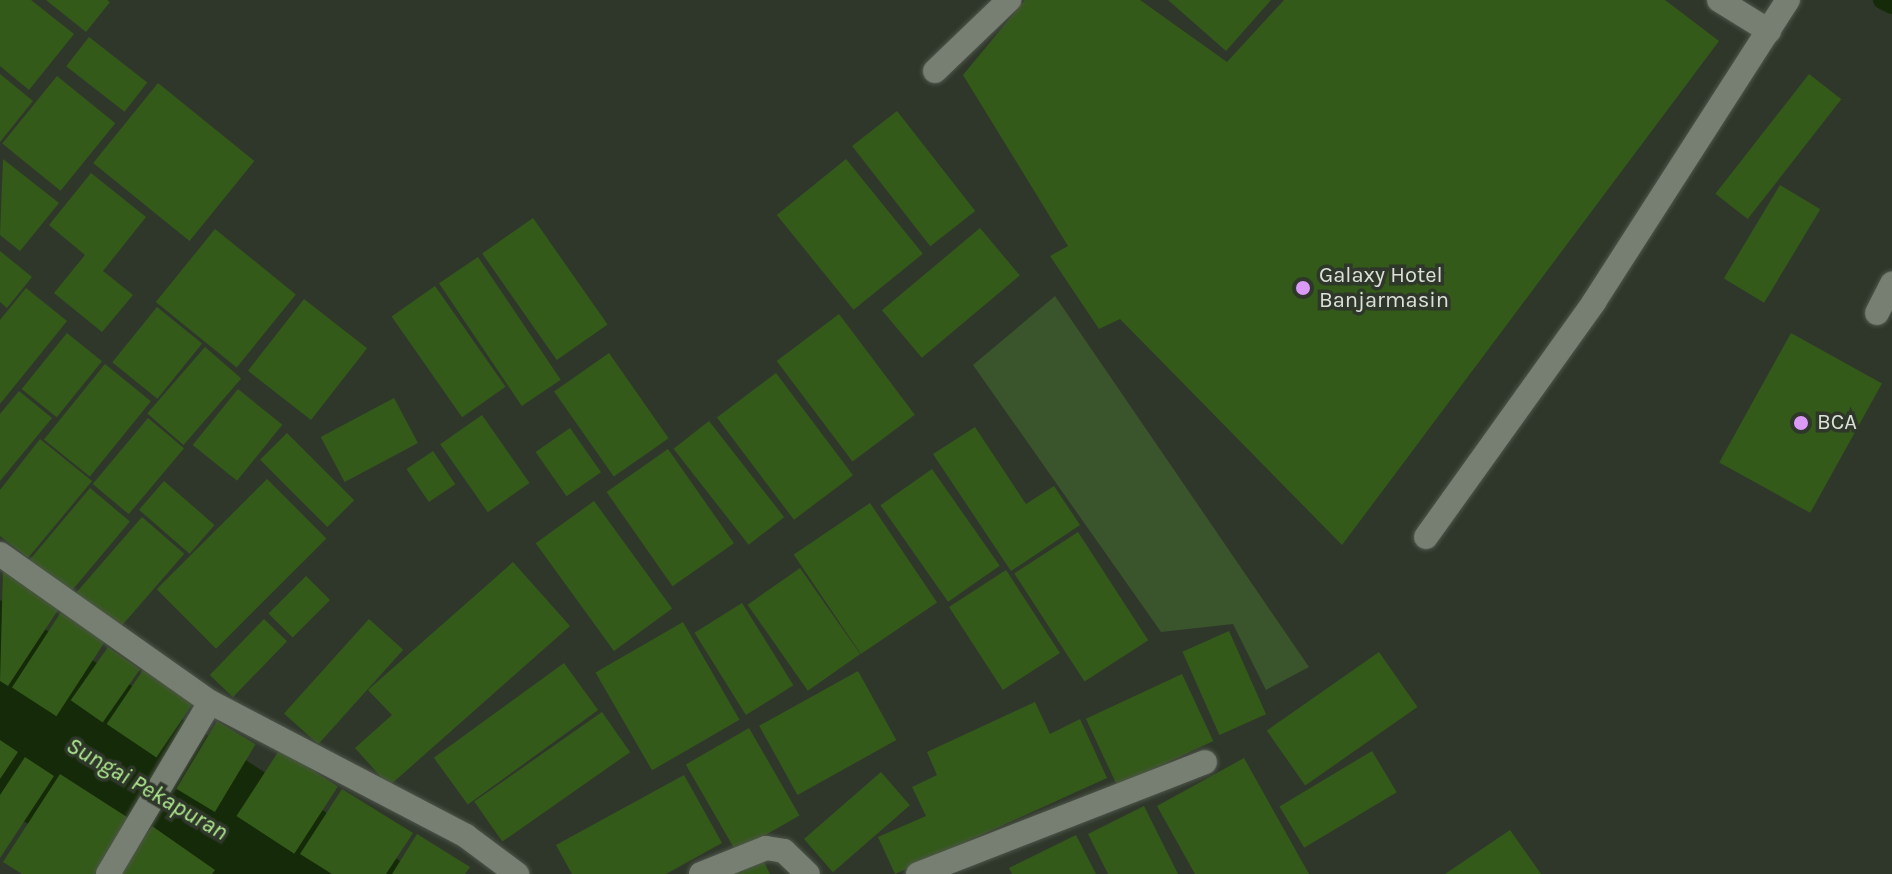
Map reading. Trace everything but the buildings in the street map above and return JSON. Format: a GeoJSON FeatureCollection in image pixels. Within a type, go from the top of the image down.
{"type":"FeatureCollection","features":[{"type":"Feature","properties":{"kind":"street"},"geometry":{"type":"LineString","coordinates":[[935,71],[1009,0]]}},
{"type":"Feature","properties":{"kind":"street"},"geometry":{"type":"LineString","coordinates":[[1719,0],[1769,31]]}},
{"type":"Feature","properties":{"kind":"street"},"geometry":{"type":"LineString","coordinates":[[1426,537],[1594,302],[1788,0]]}},
{"type":"Feature","properties":{"kind":"street"},"geometry":{"type":"LineString","coordinates":[[1877,313],[1892,284]]}},
{"type":"Feature","properties":{"kind":"street"},"geometry":{"type":"LineString","coordinates":[[0,554],[210,702],[466,836],[517,874]]}},
{"type":"Feature","properties":{"kind":"street"},"geometry":{"type":"LineString","coordinates":[[108,874],[210,702]]}},
{"type":"Feature","properties":{"kind":"street"},"geometry":{"type":"LineString","coordinates":[[918,874],[1205,762]]}},
{"type":"Feature","properties":{"kind":"street"},"geometry":{"type":"LineString","coordinates":[[701,874],[766,848],[784,851],[808,874]]}},
{"type":"Feature","properties":{"kind":"shaded area"},"geometry":{"type":"Polygon","coordinates":[[[1055,296],[1309,667],[1266,690],[1233,624],[1161,632],[973,365],[1055,296]]]}},
{"type":"Feature","properties":{"kind":"water","name":"Sungai Pekapuran"},"geometry":{"type":"Polygon","coordinates":[[[0,600],[396,858],[415,874],[112,874],[0,807],[0,600]]]}},
{"type":"Feature","properties":{"kind":"waterway"},"geometry":{"type":"LineString","coordinates":[[1882,0],[1892,5]]}},
{"type":"Feature","properties":{"kind":"place","name":"Galaxy Hotel Banjarmasin"},"geometry":{"type":"Point","coordinates":[1303,288]}},
{"type":"Feature","properties":{"kind":"place","name":"BCA"},"geometry":{"type":"Point","coordinates":[1801,423]}}]}
